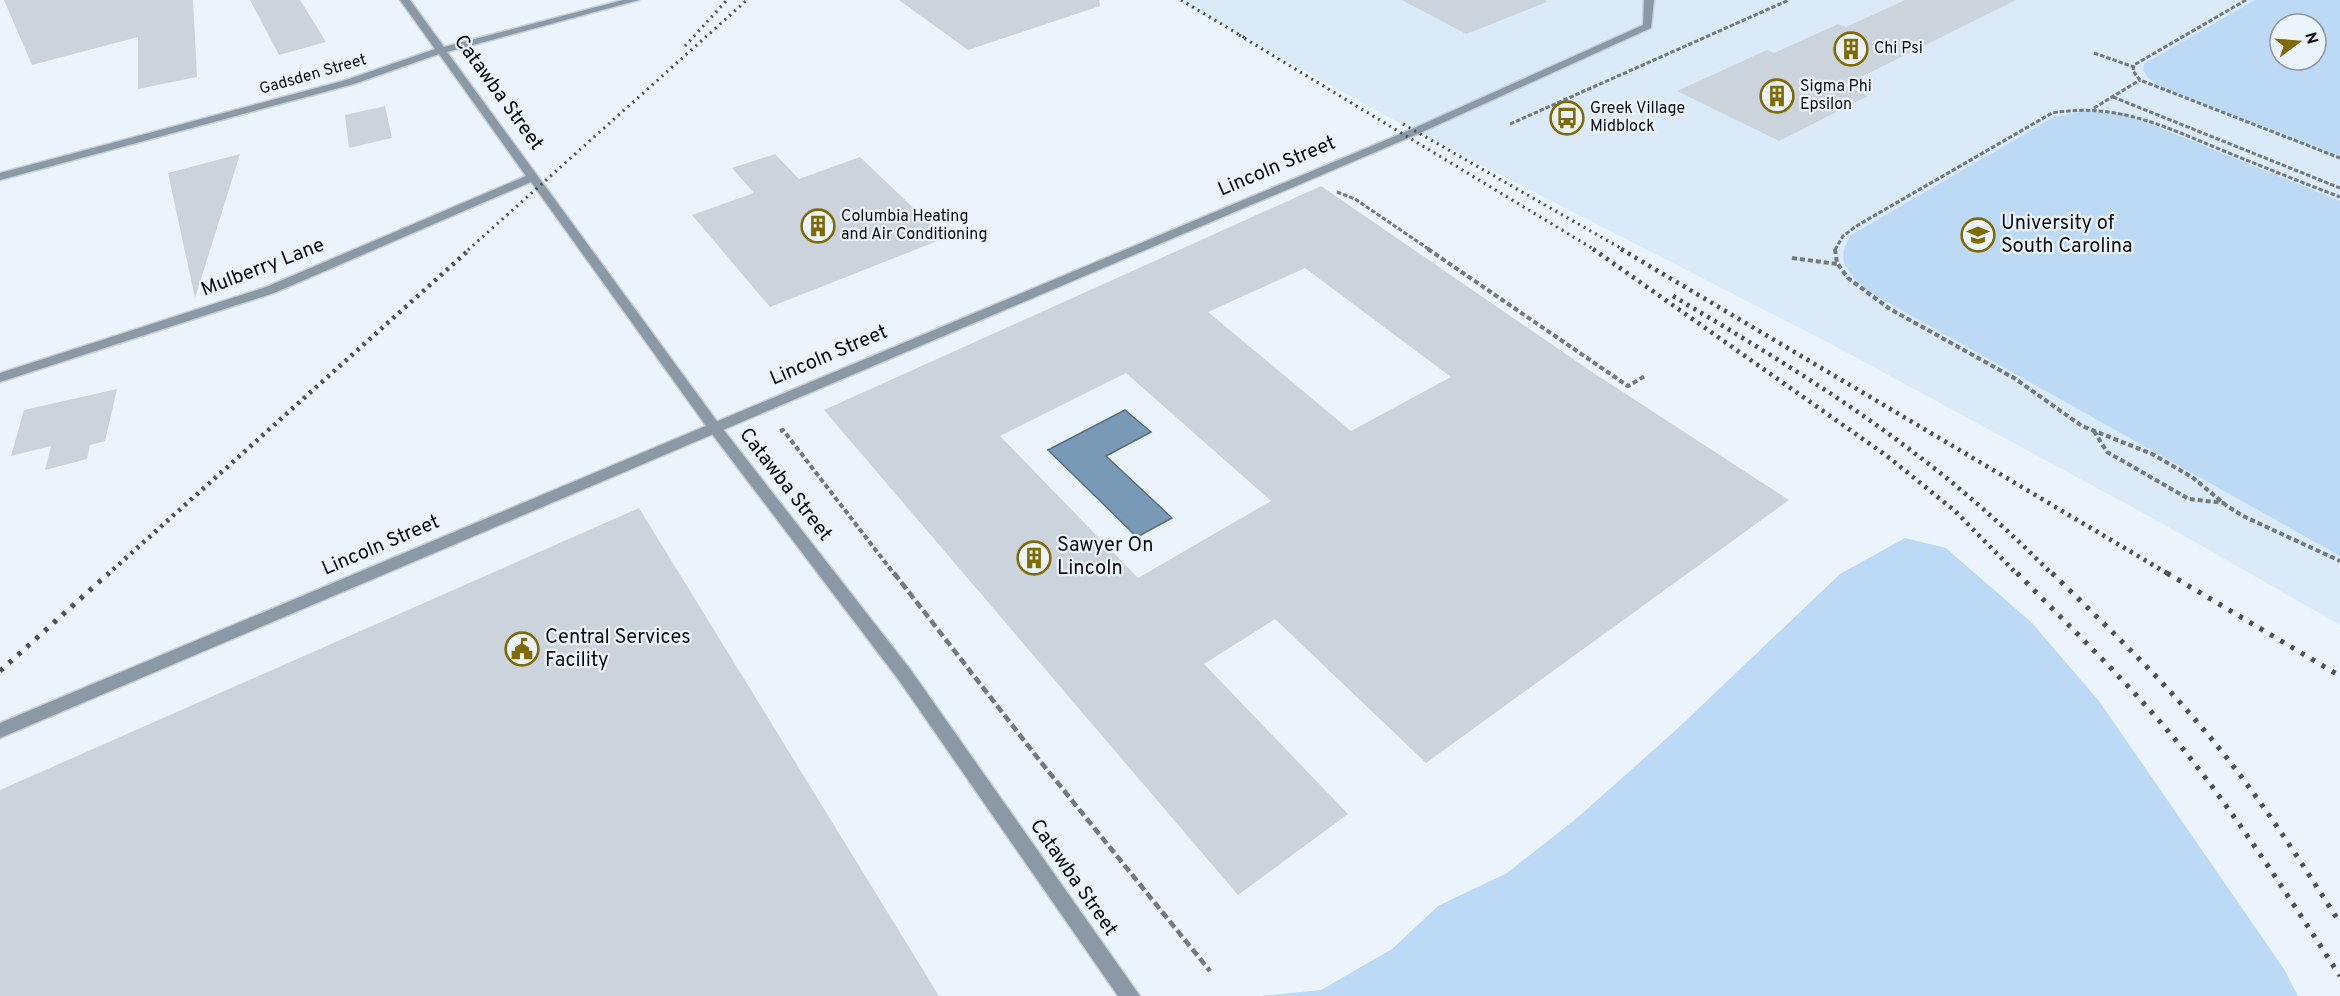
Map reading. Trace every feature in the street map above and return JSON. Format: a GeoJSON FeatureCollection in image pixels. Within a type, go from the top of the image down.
{"type":"FeatureCollection","features":[{"type":"Feature","properties":{"kind":"street","name":"Catawba Street"},"geometry":{"type":"LineString","coordinates":[[405,0],[714,427],[904,674],[1130,996]]}},
{"type":"Feature","properties":{"kind":"street","name":"Gadsden Street"},"geometry":{"type":"LineString","coordinates":[[0,177],[350,82],[442,50],[634,0]]}},
{"type":"Feature","properties":{"kind":"street","name":"Lincoln Street"},"geometry":{"type":"LineString","coordinates":[[0,731],[1372,150],[1566,64],[1648,26],[1648,0]]}},
{"type":"Feature","properties":{"kind":"street","name":"Mulberry Lane"},"geometry":{"type":"LineString","coordinates":[[0,378],[270,290],[533,177]]}},
{"type":"Feature","properties":{"kind":"path"},"geometry":{"type":"LineString","coordinates":[[1510,124],[1789,0]]}},
{"type":"Feature","properties":{"kind":"path"},"geometry":{"type":"LineString","coordinates":[[2134,67],[2246,0]]}},
{"type":"Feature","properties":{"kind":"path"},"geometry":{"type":"LineString","coordinates":[[2094,53],[2134,67]]}},
{"type":"Feature","properties":{"kind":"path"},"geometry":{"type":"LineString","coordinates":[[2134,67],[2133,71],[2140,80],[2340,158]]}},
{"type":"Feature","properties":{"kind":"path"},"geometry":{"type":"LineString","coordinates":[[2094,109],[2140,80]]}},
{"type":"Feature","properties":{"kind":"path"},"geometry":{"type":"LineString","coordinates":[[2113,97],[2340,188]]}},
{"type":"Feature","properties":{"kind":"path"},"geometry":{"type":"LineString","coordinates":[[2340,197],[2137,116],[2094,109],[2067,109],[2052,113],[1843,234],[1834,252],[1837,264],[1854,286],[1867,296],[2014,379],[2065,416],[2093,431],[2159,457],[2186,472],[2224,503],[2260,525],[2340,561]]}},
{"type":"Feature","properties":{"kind":"path"},"geometry":{"type":"LineString","coordinates":[[1336,192],[1355,199],[1628,386],[1645,376]]}},
{"type":"Feature","properties":{"kind":"path"},"geometry":{"type":"LineString","coordinates":[[1792,258],[1837,264]]}},
{"type":"Feature","properties":{"kind":"path"},"geometry":{"type":"LineString","coordinates":[[725,441],[783,430],[794,425]]}},
{"type":"Feature","properties":{"kind":"path"},"geometry":{"type":"LineString","coordinates":[[783,430],[1040,761],[1210,971]]}},
{"type":"Feature","properties":{"kind":"path"},"geometry":{"type":"LineString","coordinates":[[2093,431],[2107,452],[2190,499],[2224,503]]}},
{"type":"Feature","properties":{"kind":"shaded area","name":"University of South Carolina"},"geometry":{"type":"Polygon","coordinates":[[[1176,0],[2340,0],[2340,625],[2156,520],[1829,343],[1405,126],[1176,0]]]}},
{"type":"Feature","properties":{"kind":"shaded area"},"geometry":{"type":"Polygon","coordinates":[[[2255,0],[2340,0],[2340,156],[2159,86],[2148,78],[2143,70],[2144,64],[2255,0]]]}},
{"type":"Feature","properties":{"kind":"shaded area"},"geometry":{"type":"Polygon","coordinates":[[[2086,111],[2122,115],[2143,121],[2340,201],[2340,556],[1871,293],[1846,268],[1844,253],[1851,235],[2054,117],[2086,111]]]}},
{"type":"Feature","properties":{"kind":"shaded area"},"geometry":{"type":"Polygon","coordinates":[[[1125,410],[1151,432],[1106,456],[1172,518],[1137,537],[1048,450],[1125,410]]]}},
{"type":"Feature","properties":{"kind":"shaded area"},"geometry":{"type":"Polygon","coordinates":[[[1905,538],[1946,548],[2032,623],[2099,701],[2284,969],[2298,996],[1260,996],[1321,990],[1392,949],[1438,906],[1507,873],[1577,818],[1676,730],[1840,574],[1905,538]]]}},
{"type":"Feature","properties":{"kind":"building"},"geometry":{"type":"Polygon","coordinates":[[[4,0],[193,0],[197,77],[138,89],[138,37],[32,65],[4,0]]]}},
{"type":"Feature","properties":{"kind":"building"},"geometry":{"type":"Polygon","coordinates":[[[250,0],[300,0],[326,42],[279,55],[250,0]]]}},
{"type":"Feature","properties":{"kind":"building"},"geometry":{"type":"Polygon","coordinates":[[[899,0],[1099,0],[1100,6],[968,50],[899,0]]]}},
{"type":"Feature","properties":{"kind":"building"},"geometry":{"type":"Polygon","coordinates":[[[1402,0],[1546,0],[1547,2],[1466,34],[1402,0]]]}},
{"type":"Feature","properties":{"kind":"building"},"geometry":{"type":"Polygon","coordinates":[[[1905,0],[2016,0],[1845,85],[1868,96],[1779,141],[1677,91],[1767,50],[1774,53],[1838,24],[1846,27],[1905,0]]]}},
{"type":"Feature","properties":{"kind":"building"},"geometry":{"type":"Polygon","coordinates":[[[385,106],[392,138],[349,148],[345,115],[385,106]]]}},
{"type":"Feature","properties":{"kind":"building"},"geometry":{"type":"Polygon","coordinates":[[[240,154],[195,298],[168,173],[240,154]]]}},
{"type":"Feature","properties":{"kind":"building","name":"Columbia Heating and Air Conditioning"},"geometry":{"type":"Polygon","coordinates":[[[775,154],[799,179],[860,157],[945,238],[770,307],[692,215],[754,193],[732,168],[775,154]]]}},
{"type":"Feature","properties":{"kind":"building","name":"Sawyer On Lincoln"},"geometry":{"type":"Polygon","coordinates":[[[1321,186],[1589,370],[1789,500],[1426,763],[1275,619],[1204,664],[1348,814],[1238,895],[824,410],[1321,186]],[[1305,268],[1208,312],[1351,431],[1451,377],[1305,268]],[[1126,373],[1000,436],[1138,578],[1271,501],[1126,373]]]}},
{"type":"Feature","properties":{"kind":"building"},"geometry":{"type":"Polygon","coordinates":[[[117,389],[105,441],[90,445],[87,459],[45,470],[51,446],[11,456],[24,410],[117,389]]]}},
{"type":"Feature","properties":{"kind":"building","name":"Central Services Facility"},"geometry":{"type":"Polygon","coordinates":[[[639,508],[939,996],[0,996],[0,790],[639,508]]]}},
{"type":"Feature","properties":{"kind":"railway"},"geometry":{"type":"LineString","coordinates":[[685,46],[727,0]]}},
{"type":"Feature","properties":{"kind":"railway"},"geometry":{"type":"LineString","coordinates":[[468,250],[747,0]]}},
{"type":"Feature","properties":{"kind":"railway"},"geometry":{"type":"LineString","coordinates":[[1181,0],[1245,38]]}},
{"type":"Feature","properties":{"kind":"railway"},"geometry":{"type":"LineString","coordinates":[[1239,35],[1595,250]]}},
{"type":"Feature","properties":{"kind":"railway"},"geometry":{"type":"LineString","coordinates":[[1403,124],[1624,250]]}},
{"type":"Feature","properties":{"kind":"railway"},"geometry":{"type":"LineString","coordinates":[[107,575],[470,249]]}},
{"type":"Feature","properties":{"kind":"railway"},"geometry":{"type":"LineString","coordinates":[[1593,249],[1887,456],[1955,511],[2018,575]]}},
{"type":"Feature","properties":{"kind":"railway"},"geometry":{"type":"LineString","coordinates":[[1621,249],[2170,575]]}},
{"type":"Feature","properties":{"kind":"railway"},"geometry":{"type":"LineString","coordinates":[[1673,296],[1855,410],[1932,466],[2003,527],[2053,575]]}},
{"type":"Feature","properties":{"kind":"railway"},"geometry":{"type":"LineString","coordinates":[[0,671],[109,573]]}},
{"type":"Feature","properties":{"kind":"railway"},"geometry":{"type":"LineString","coordinates":[[2017,573],[2129,687],[2191,759],[2249,838],[2340,976]]}},
{"type":"Feature","properties":{"kind":"railway"},"geometry":{"type":"LineString","coordinates":[[2052,573],[2145,665],[2218,747],[2273,820],[2340,923]]}},
{"type":"Feature","properties":{"kind":"railway"},"geometry":{"type":"LineString","coordinates":[[2167,573],[2340,676]]}},
{"type":"Feature","properties":{"kind":"place","name":"Chi Psi"},"geometry":{"type":"Point","coordinates":[1851,49]}},
{"type":"Feature","properties":{"kind":"place","name":"Sigma Phi Epsilon"},"geometry":{"type":"Point","coordinates":[1777,96]}},
{"type":"Feature","properties":{"kind":"place","name":"Greek Village Midblock"},"geometry":{"type":"Point","coordinates":[1567,118]}},
{"type":"Feature","properties":{"kind":"place","name":"Columbia Heating and Air Conditioning"},"geometry":{"type":"Point","coordinates":[818,226]}},
{"type":"Feature","properties":{"kind":"place","name":"University of South Carolina"},"geometry":{"type":"Point","coordinates":[1978,235]}},
{"type":"Feature","properties":{"kind":"place","name":"Sawyer On Lincoln"},"geometry":{"type":"Point","coordinates":[1034,558]}},
{"type":"Feature","properties":{"kind":"place","name":"Central Services Facility"},"geometry":{"type":"Point","coordinates":[522,649]}}]}
